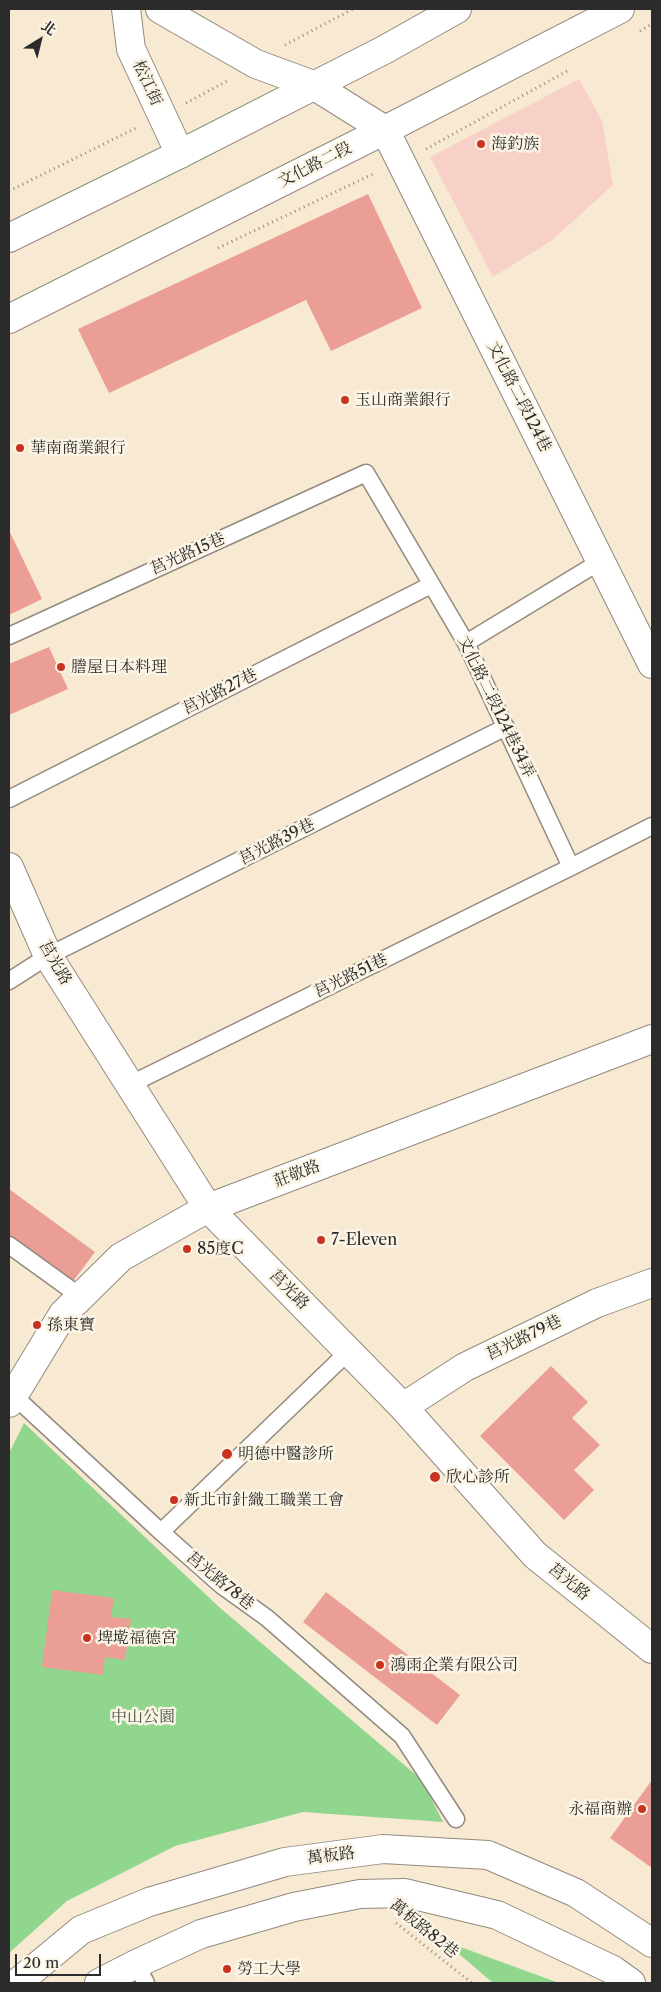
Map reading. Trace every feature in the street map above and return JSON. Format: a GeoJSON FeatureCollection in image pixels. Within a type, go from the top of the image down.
{"type":"FeatureCollection","features":[{"type":"Feature","properties":{"kind":"street","name":"松江街"},"geometry":{"type":"LineString","coordinates":[[126,9],[131,49],[180,154]]}},
{"type":"Feature","properties":{"kind":"street"},"geometry":{"type":"LineString","coordinates":[[160,9],[256,64],[313,85],[386,130]]}},
{"type":"Feature","properties":{"kind":"street"},"geometry":{"type":"LineString","coordinates":[[9,238],[180,154],[384,50],[457,9]]}},
{"type":"Feature","properties":{"kind":"street","name":"文化路二段"},"geometry":{"type":"LineString","coordinates":[[9,319],[386,130],[620,9]]}},
{"type":"Feature","properties":{"kind":"street","name":"文化路二段124巷"},"geometry":{"type":"LineString","coordinates":[[386,130],[652,664]]}},
{"type":"Feature","properties":{"kind":"street","name":"莒光路"},"geometry":{"type":"LineString","coordinates":[[9,867],[48,956],[208,1208],[403,1407],[535,1555],[652,1649]]}},
{"type":"Feature","properties":{"kind":"street","name":"莊敬路"},"geometry":{"type":"LineString","coordinates":[[10,1394],[63,1314],[121,1257],[208,1208],[652,1039]]}},
{"type":"Feature","properties":{"kind":"street","name":"莒光路79巷"},"geometry":{"type":"LineString","coordinates":[[403,1407],[465,1367],[597,1303],[652,1283]]}},
{"type":"Feature","properties":{"kind":"street","name":"萬板路"},"geometry":{"type":"LineString","coordinates":[[17,1983],[81,1930],[149,1902],[285,1862],[383,1849],[488,1855],[576,1893],[652,1943]]}},
{"type":"Feature","properties":{"kind":"street"},"geometry":{"type":"LineString","coordinates":[[99,1983],[141,1974],[201,1934],[294,1907],[360,1894],[405,1893],[498,1915],[613,1970],[631,1983]]}},
{"type":"Feature","properties":{"kind":"lane","name":"文化路二段124巷34弄"},"geometry":{"type":"LineString","coordinates":[[366,473],[466,643],[571,867]]}},
{"type":"Feature","properties":{"kind":"lane","name":"莒光路15巷"},"geometry":{"type":"LineString","coordinates":[[9,636],[366,473]]}},
{"type":"Feature","properties":{"kind":"lane"},"geometry":{"type":"LineString","coordinates":[[466,643],[602,561]]}},
{"type":"Feature","properties":{"kind":"lane","name":"莒光路27巷"},"geometry":{"type":"LineString","coordinates":[[9,799],[431,585]]}},
{"type":"Feature","properties":{"kind":"lane","name":"莒光路39巷"},"geometry":{"type":"LineString","coordinates":[[9,980],[48,956],[506,727]]}},
{"type":"Feature","properties":{"kind":"lane"},"geometry":{"type":"LineString","coordinates":[[571,867],[652,826]]}},
{"type":"Feature","properties":{"kind":"lane","name":"莒光路51巷"},"geometry":{"type":"LineString","coordinates":[[131,1084],[571,867]]}},
{"type":"Feature","properties":{"kind":"lane"},"geometry":{"type":"LineString","coordinates":[[9,1245],[81,1296]]}},
{"type":"Feature","properties":{"kind":"lane"},"geometry":{"type":"LineString","coordinates":[[161,1532],[349,1351]]}},
{"type":"Feature","properties":{"kind":"lane","name":"莒光路78巷"},"geometry":{"type":"LineString","coordinates":[[10,1394],[221,1585],[267,1618],[402,1736],[456,1819]]}},
{"type":"Feature","properties":{"kind":"path","name":"萬板路82巷"},"geometry":{"type":"LineString","coordinates":[[360,1894],[472,1983]]}},
{"type":"Feature","properties":{"kind":"shaded area"},"geometry":{"type":"Polygon","coordinates":[[[579,79],[602,121],[613,185],[551,241],[493,277],[430,157],[579,79]]]}},
{"type":"Feature","properties":{"kind":"green space","name":"中山公園"},"geometry":{"type":"Polygon","coordinates":[[[24,1423],[219,1607],[422,1780],[443,1822],[303,1812],[175,1846],[67,1901],[9,1953],[9,1453],[24,1423]]]}},
{"type":"Feature","properties":{"kind":"green space"},"geometry":{"type":"Polygon","coordinates":[[[444,1941],[559,1983],[493,1983],[444,1941]]]}},
{"type":"Feature","properties":{"kind":"building"},"geometry":{"type":"Polygon","coordinates":[[[368,194],[422,308],[331,351],[306,300],[109,393],[78,329],[368,194]]]}},
{"type":"Feature","properties":{"kind":"building"},"geometry":{"type":"Polygon","coordinates":[[[9,530],[42,599],[9,615],[9,530]]]}},
{"type":"Feature","properties":{"kind":"building"},"geometry":{"type":"Polygon","coordinates":[[[49,647],[68,689],[9,715],[9,664],[49,647]]]}},
{"type":"Feature","properties":{"kind":"building"},"geometry":{"type":"Polygon","coordinates":[[[9,1189],[95,1252],[68,1288],[9,1245],[9,1189]]]}},
{"type":"Feature","properties":{"kind":"building"},"geometry":{"type":"Polygon","coordinates":[[[551,1366],[588,1402],[572,1418],[600,1445],[574,1470],[594,1490],[564,1520],[480,1436],[551,1366]]]}},
{"type":"Feature","properties":{"kind":"building","name":"埤墘福德宮"},"geometry":{"type":"Polygon","coordinates":[[[52,1590],[114,1598],[111,1617],[131,1619],[125,1660],[105,1657],[103,1675],[42,1667],[52,1590]]]}},
{"type":"Feature","properties":{"kind":"building"},"geometry":{"type":"Polygon","coordinates":[[[326,1592],[460,1695],[437,1725],[303,1622],[326,1592]]]}},
{"type":"Feature","properties":{"kind":"building","name":"永福商辦"},"geometry":{"type":"Polygon","coordinates":[[[652,1780],[652,1868],[610,1838],[652,1780]]]}},
{"type":"Feature","properties":{"kind":"place","name":"海釣族"},"geometry":{"type":"Point","coordinates":[481,144]}},
{"type":"Feature","properties":{"kind":"place","name":"玉山商業銀行"},"geometry":{"type":"Point","coordinates":[345,400]}},
{"type":"Feature","properties":{"kind":"place","name":"華南商業銀行"},"geometry":{"type":"Point","coordinates":[20,448]}},
{"type":"Feature","properties":{"kind":"place","name":"謄屋日本料理"},"geometry":{"type":"Point","coordinates":[61,667]}},
{"type":"Feature","properties":{"kind":"place","name":"7-Eleven"},"geometry":{"type":"Point","coordinates":[321,1240]}},
{"type":"Feature","properties":{"kind":"place","name":"85度C"},"geometry":{"type":"Point","coordinates":[187,1249]}},
{"type":"Feature","properties":{"kind":"place","name":"孫東寶"},"geometry":{"type":"Point","coordinates":[37,1325]}},
{"type":"Feature","properties":{"kind":"place","name":"明德中醫診所"},"geometry":{"type":"Point","coordinates":[227,1454]}},
{"type":"Feature","properties":{"kind":"place","name":"欣心診所"},"geometry":{"type":"Point","coordinates":[435,1477]}},
{"type":"Feature","properties":{"kind":"place","name":"新北市針織工職業工會"},"geometry":{"type":"Point","coordinates":[174,1500]}},
{"type":"Feature","properties":{"kind":"place","name":"埤墘福德宮"},"geometry":{"type":"Point","coordinates":[87,1638]}},
{"type":"Feature","properties":{"kind":"place","name":"鴻雨企業有限公司"},"geometry":{"type":"Point","coordinates":[380,1665]}},
{"type":"Feature","properties":{"kind":"place","name":"永福商辦"},"geometry":{"type":"Point","coordinates":[642,1809]}},
{"type":"Feature","properties":{"kind":"place","name":"勞工大學"},"geometry":{"type":"Point","coordinates":[227,1969]}}]}
